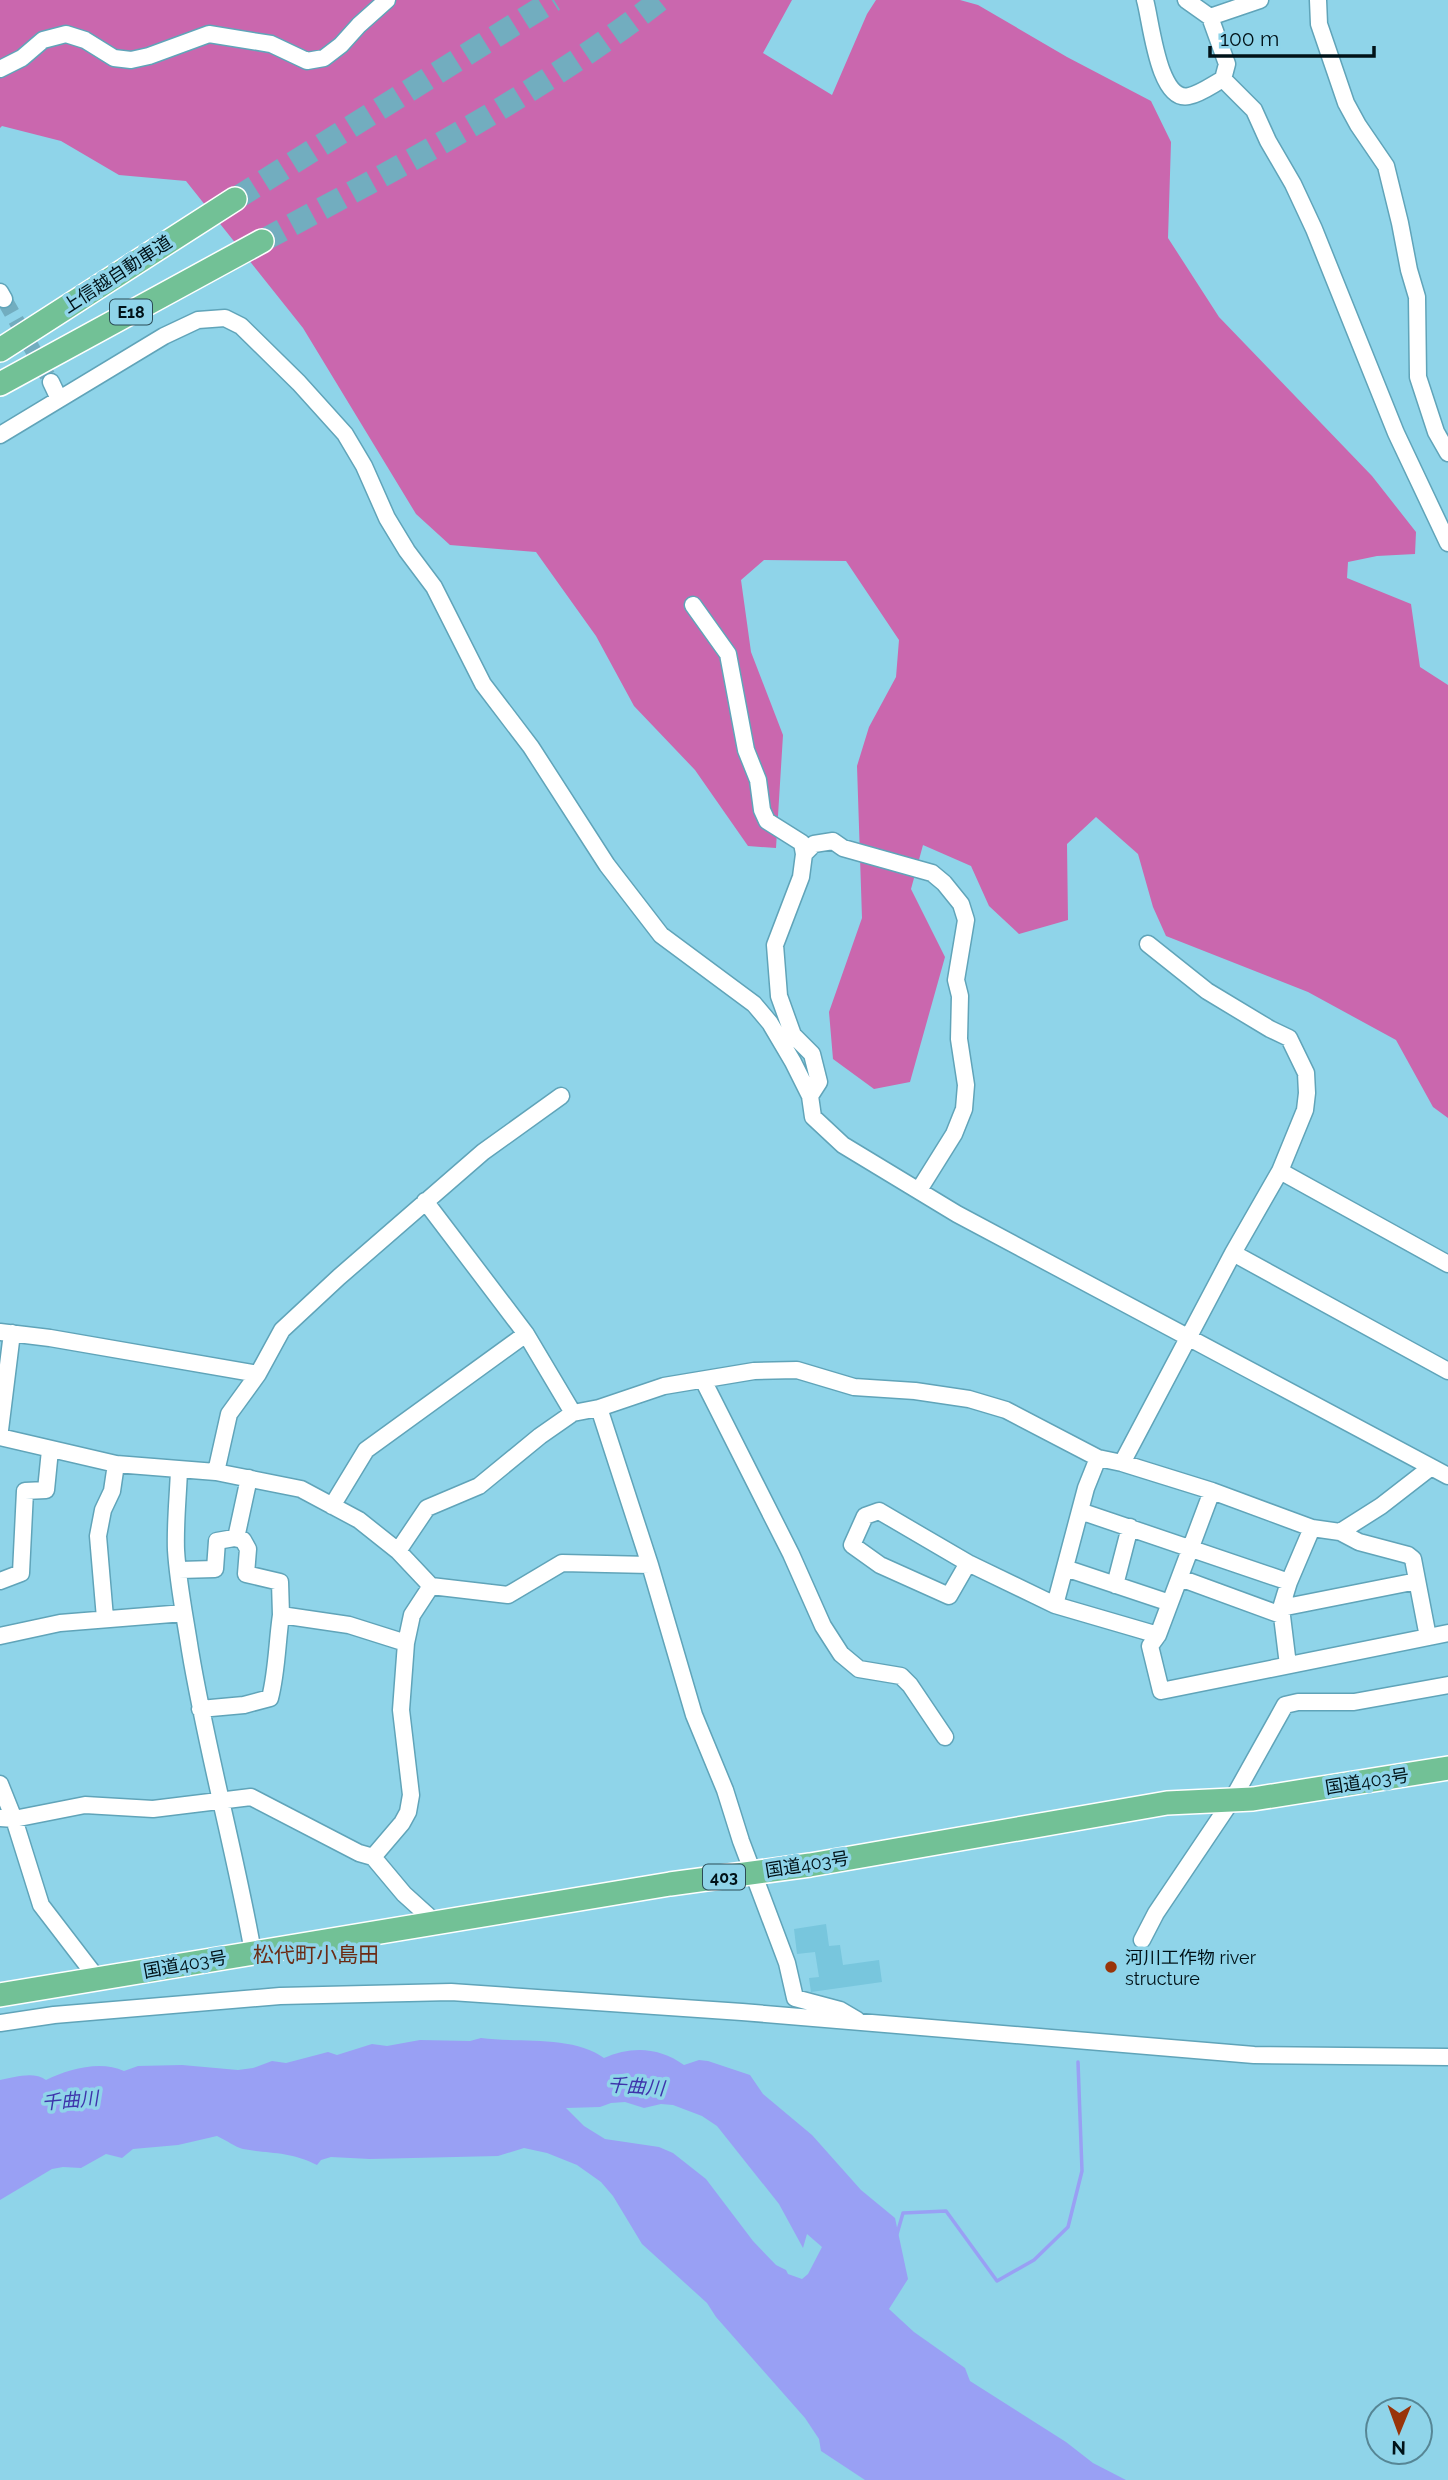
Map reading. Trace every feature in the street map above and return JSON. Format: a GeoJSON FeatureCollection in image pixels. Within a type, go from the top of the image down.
{"type":"FeatureCollection","features":[{"type":"Feature","properties":{"kind":"highway","name":"上信越自動車道"},"geometry":{"type":"LineString","coordinates":[[0,350],[235,199]]}},
{"type":"Feature","properties":{"kind":"highway","name":"上信越自動車道"},"geometry":{"type":"LineString","coordinates":[[0,384],[262,241]]}},
{"type":"Feature","properties":{"kind":"highway","name":"国道403号"},"geometry":{"type":"LineString","coordinates":[[0,1995],[1167,1803],[1254,1799],[1448,1768]]}},
{"type":"Feature","properties":{"kind":"street"},"geometry":{"type":"LineString","coordinates":[[0,69],[22,58],[43,40],[66,34],[85,40],[114,58],[131,60],[209,34],[271,44],[307,61],[324,58],[387,0]]}},
{"type":"Feature","properties":{"kind":"street"},"geometry":{"type":"LineString","coordinates":[[1145,0],[1153,45],[1169,89],[1175,94],[1189,96],[1223,79],[1227,64],[1210,17],[1186,0]]}},
{"type":"Feature","properties":{"kind":"street"},"geometry":{"type":"LineString","coordinates":[[1210,17],[1260,0]]}},
{"type":"Feature","properties":{"kind":"street"},"geometry":{"type":"LineString","coordinates":[[1318,0],[1318,24],[1346,103],[1386,166],[1417,297],[1418,377],[1436,432],[1448,453]]}},
{"type":"Feature","properties":{"kind":"street"},"geometry":{"type":"LineString","coordinates":[[1223,79],[1254,110],[1293,184],[1314,229],[1396,433],[1448,543]]}},
{"type":"Feature","properties":{"kind":"street"},"geometry":{"type":"LineString","coordinates":[[0,435],[164,336],[198,320],[225,318],[241,326],[345,434],[364,466],[387,518],[434,587],[483,684],[531,747],[607,865],[661,934],[754,1004],[770,1023],[810,1096],[813,1117],[843,1145],[957,1214],[1448,1476]]}},
{"type":"Feature","properties":{"kind":"street"},"geometry":{"type":"LineString","coordinates":[[51,382],[59,399]]}},
{"type":"Feature","properties":{"kind":"street"},"geometry":{"type":"LineString","coordinates":[[694,605],[728,654],[746,750],[758,780],[762,810],[767,821],[802,843],[804,854],[801,877],[775,945],[779,996],[793,1035],[812,1054],[819,1082],[810,1096]]}},
{"type":"Feature","properties":{"kind":"street"},"geometry":{"type":"LineString","coordinates":[[804,854],[814,844],[834,841],[844,848],[932,873],[961,904],[966,920],[956,979],[960,996],[959,1039],[966,1085],[964,1109],[954,1134],[919,1190]]}},
{"type":"Feature","properties":{"kind":"street"},"geometry":{"type":"LineString","coordinates":[[1122,1463],[1233,1253],[1280,1171],[1305,1110],[1307,1093],[1306,1073],[1289,1038],[1207,991],[1148,944]]}},
{"type":"Feature","properties":{"kind":"street"},"geometry":{"type":"LineString","coordinates":[[216,1472],[229,1414],[258,1374],[282,1329],[483,1152],[561,1096]]}},
{"type":"Feature","properties":{"kind":"street"},"geometry":{"type":"LineString","coordinates":[[1280,1171],[1448,1265]]}},
{"type":"Feature","properties":{"kind":"street"},"geometry":{"type":"LineString","coordinates":[[425,1201],[526,1334],[573,1413]]}},
{"type":"Feature","properties":{"kind":"street"},"geometry":{"type":"LineString","coordinates":[[1233,1253],[1448,1371]]}},
{"type":"Feature","properties":{"kind":"street"},"geometry":{"type":"LineString","coordinates":[[0,1430],[6,1332],[258,1374]]}},
{"type":"Feature","properties":{"kind":"street"},"geometry":{"type":"LineString","coordinates":[[332,1506],[366,1450],[526,1334]]}},
{"type":"Feature","properties":{"kind":"street"},"geometry":{"type":"LineString","coordinates":[[398,1551],[427,1508],[479,1486],[573,1413],[664,1387],[754,1371],[796,1370],[854,1387],[915,1391],[969,1399],[1006,1410],[1098,1458],[1212,1491],[1312,1528],[1340,1532],[1359,1542],[1408,1555],[1413,1559],[1428,1637]]}},
{"type":"Feature","properties":{"kind":"street"},"geometry":{"type":"LineString","coordinates":[[703,1380],[791,1554],[823,1626],[841,1654],[859,1668],[901,1676],[945,1737]]}},
{"type":"Feature","properties":{"kind":"street"},"geometry":{"type":"LineString","coordinates":[[598,1408],[650,1565],[694,1715],[725,1790],[787,1963],[795,1998],[840,2010],[862,2022]]}},
{"type":"Feature","properties":{"kind":"street"},"geometry":{"type":"LineString","coordinates":[[0,1437],[116,1464],[216,1472],[301,1489],[359,1520],[398,1551],[431,1586],[508,1595],[562,1563],[650,1565]]}},
{"type":"Feature","properties":{"kind":"street"},"geometry":{"type":"LineString","coordinates":[[0,1581],[21,1573],[25,1491],[46,1490],[50,1450]]}},
{"type":"Feature","properties":{"kind":"street"},"geometry":{"type":"LineString","coordinates":[[1055,1605],[1086,1488],[1098,1458]]}},
{"type":"Feature","properties":{"kind":"street"},"geometry":{"type":"LineString","coordinates":[[106,1618],[98,1536],[103,1510],[112,1491],[116,1464]]}},
{"type":"Feature","properties":{"kind":"street"},"geometry":{"type":"LineString","coordinates":[[1340,1532],[1381,1506],[1430,1468]]}},
{"type":"Feature","properties":{"kind":"street"},"geometry":{"type":"LineString","coordinates":[[179,1471],[176,1550],[184,1612],[200,1709],[219,1800],[236,1862],[253,1952]]}},
{"type":"Feature","properties":{"kind":"street"},"geometry":{"type":"LineString","coordinates":[[236,1538],[248,1478]]}},
{"type":"Feature","properties":{"kind":"street"},"geometry":{"type":"LineString","coordinates":[[1212,1491],[1158,1635],[1150,1646],[1161,1691],[1448,1633]]}},
{"type":"Feature","properties":{"kind":"street"},"geometry":{"type":"LineString","coordinates":[[968,1563],[949,1596],[880,1564],[852,1545],[865,1516],[879,1511],[968,1563],[1055,1605],[1158,1635]]}},
{"type":"Feature","properties":{"kind":"street"},"geometry":{"type":"LineString","coordinates":[[1080,1511],[1289,1582]]}},
{"type":"Feature","properties":{"kind":"street"},"geometry":{"type":"LineString","coordinates":[[1115,1585],[1130,1527]]}},
{"type":"Feature","properties":{"kind":"street"},"geometry":{"type":"LineString","coordinates":[[1288,1665],[1281,1611],[1289,1582],[1312,1528]]}},
{"type":"Feature","properties":{"kind":"street"},"geometry":{"type":"LineString","coordinates":[[179,1570],[215,1569],[217,1541],[236,1538],[243,1540],[248,1549],[246,1574],[280,1582],[281,1615],[270,1698],[244,1706],[200,1709]]}},
{"type":"Feature","properties":{"kind":"street"},"geometry":{"type":"LineString","coordinates":[[1065,1568],[1170,1603]]}},
{"type":"Feature","properties":{"kind":"street"},"geometry":{"type":"LineString","coordinates":[[1180,1578],[1281,1611],[1417,1581]]}},
{"type":"Feature","properties":{"kind":"street"},"geometry":{"type":"LineString","coordinates":[[373,1857],[408,1812],[411,1795],[401,1710],[406,1643],[412,1615],[431,1586]]}},
{"type":"Feature","properties":{"kind":"street"},"geometry":{"type":"LineString","coordinates":[[0,1636],[60,1623],[184,1612]]}},
{"type":"Feature","properties":{"kind":"street"},"geometry":{"type":"LineString","coordinates":[[281,1615],[349,1625],[406,1643]]}},
{"type":"Feature","properties":{"kind":"street"},"geometry":{"type":"LineString","coordinates":[[1142,1940],[1156,1913],[1232,1800],[1285,1705],[1298,1702],[1354,1702],[1448,1685]]}},
{"type":"Feature","properties":{"kind":"street"},"geometry":{"type":"LineString","coordinates":[[0,1784],[7,1819],[41,1905],[97,1979]]}},
{"type":"Feature","properties":{"kind":"street"},"geometry":{"type":"LineString","coordinates":[[7,1819],[85,1805],[153,1809],[251,1797],[359,1853],[373,1857],[404,1895],[435,1922]]}},
{"type":"Feature","properties":{"kind":"street"},"geometry":{"type":"LineString","coordinates":[[0,2023],[54,2015],[280,1996],[451,1992],[862,2022],[1254,2055],[1448,2057]]}},
{"type":"Feature","properties":{"kind":"shaded area"},"geometry":{"type":"Polygon","coordinates":[[[0,0],[792,0],[763,53],[832,95],[867,14],[876,0],[960,0],[978,5],[1067,57],[1151,101],[1171,142],[1168,238],[1219,317],[1372,476],[1416,532],[1415,554],[1377,556],[1348,562],[1347,578],[1411,604],[1420,667],[1448,685],[1448,1118],[1433,1107],[1396,1040],[1308,992],[1166,936],[1153,907],[1138,854],[1096,817],[1067,844],[1068,920],[1019,934],[989,906],[971,866],[923,845],[911,889],[945,957],[910,1082],[874,1089],[833,1059],[829,1012],[862,918],[857,766],[869,727],[896,677],[899,640],[846,561],[764,560],[741,580],[751,652],[783,735],[776,848],[748,846],[695,770],[634,706],[596,636],[536,552],[450,545],[416,514],[303,328],[186,181],[119,175],[61,141],[2,126],[0,128],[0,0]]]}},
{"type":"Feature","properties":{"kind":"shaded area"},"geometry":{"type":"Polygon","coordinates":[[[826,1924],[829,1946],[840,1945],[843,1965],[879,1960],[882,1982],[811,1992],[809,1978],[819,1977],[815,1952],[797,1954],[794,1929],[826,1924]]]}},
{"type":"Feature","properties":{"kind":"water","name":"千曲川"},"geometry":{"type":"Polygon","coordinates":[[[481,2038],[562,2043],[592,2051],[604,2058],[645,2050],[665,2055],[684,2065],[699,2060],[708,2061],[750,2075],[763,2094],[812,2135],[861,2190],[895,2218],[908,2279],[889,2309],[914,2332],[965,2368],[970,2381],[1066,2442],[1093,2463],[1126,2480],[865,2480],[821,2451],[819,2439],[805,2418],[716,2317],[707,2303],[642,2244],[613,2196],[601,2182],[577,2165],[547,2153],[524,2148],[498,2156],[370,2159],[331,2157],[321,2160],[317,2165],[289,2155],[243,2149],[217,2136],[178,2145],[133,2149],[122,2158],[106,2154],[81,2168],[52,2169],[0,2200],[0,2080],[30,2075],[46,2080],[74,2069],[95,2066],[124,2071],[138,2066],[182,2065],[238,2070],[272,2061],[286,2063],[328,2052],[337,2055],[372,2044],[387,2046],[420,2040],[470,2041],[481,2038]],[[625,2102],[600,2107],[566,2108],[584,2126],[605,2139],[659,2147],[673,2153],[706,2179],[753,2241],[776,2265],[788,2274],[802,2279],[808,2274],[822,2247],[807,2234],[803,2248],[779,2204],[717,2126],[702,2116],[673,2105],[661,2104],[644,2108],[625,2102]]]}},
{"type":"Feature","properties":{"kind":"waterway"},"geometry":{"type":"LineString","coordinates":[[897,2234],[903,2213],[946,2211],[997,2281],[1034,2260],[1068,2227],[1082,2171],[1078,2062]]}},
{"type":"Feature","properties":{"kind":"tunnel"},"geometry":{"type":"LineString","coordinates":[[235,199],[554,0]]}},
{"type":"Feature","properties":{"kind":"tunnel"},"geometry":{"type":"LineString","coordinates":[[262,241],[416,158],[516,99],[565,68],[660,0]]}},
{"type":"Feature","properties":{"kind":"tunnel"},"geometry":{"type":"LineString","coordinates":[[4,299],[51,382]]}},
{"type":"Feature","properties":{"kind":"place","name":"河川工作物 river structure"},"geometry":{"type":"Point","coordinates":[1111,1967]}},
{"type":"Feature","properties":{"kind":"district","name":"松代町小島田"},"geometry":{"type":"Point","coordinates":[316,1954]}}]}
